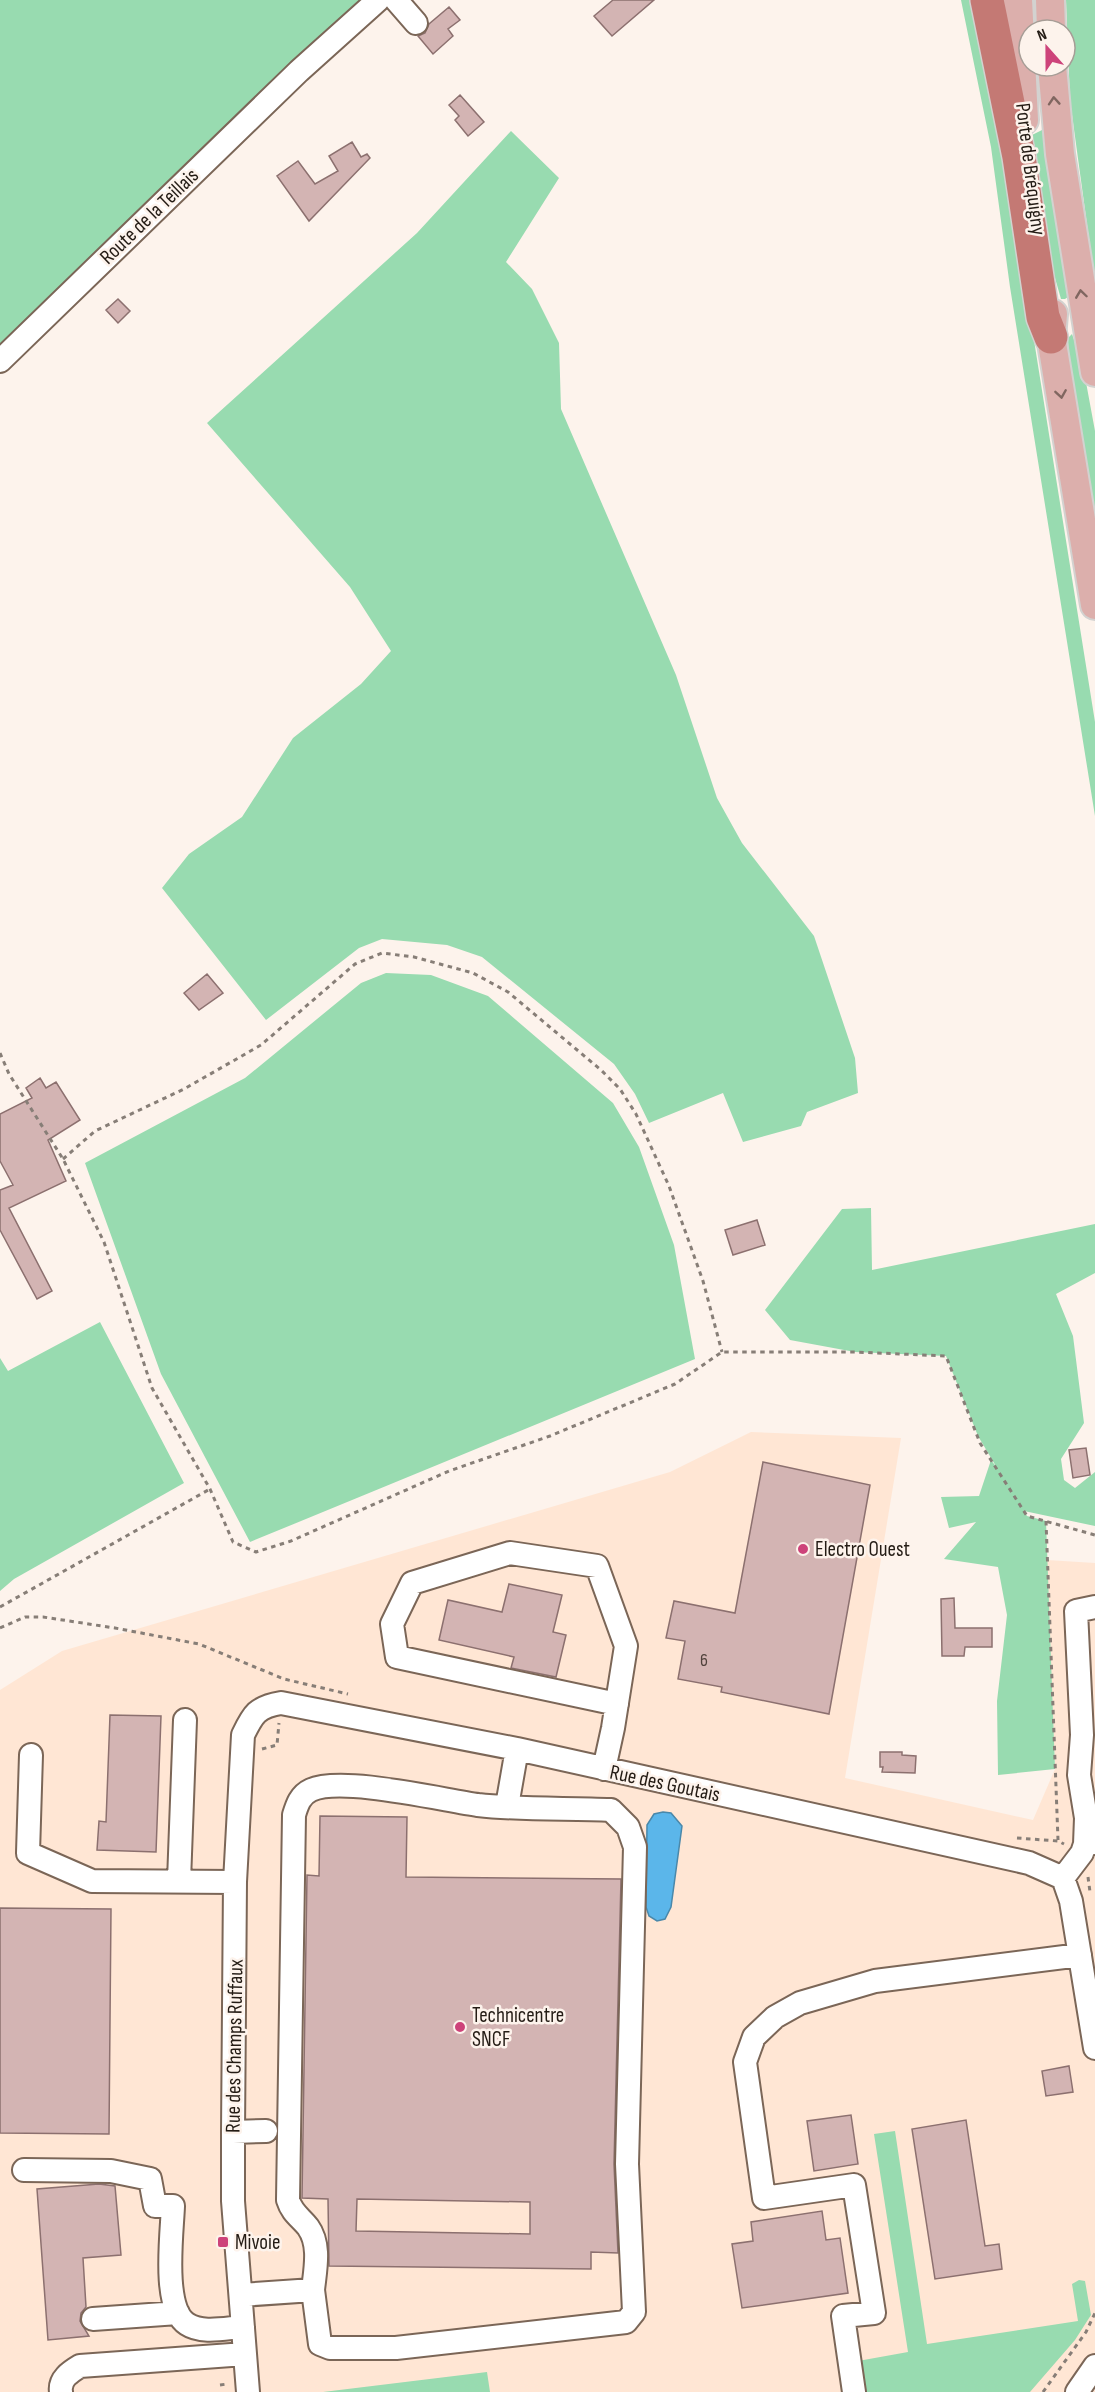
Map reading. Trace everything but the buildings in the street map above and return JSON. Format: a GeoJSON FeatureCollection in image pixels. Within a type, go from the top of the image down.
{"type":"FeatureCollection","features":[{"type":"Feature","properties":{"kind":"highway"},"geometry":{"type":"LineString","coordinates":[[987,0],[1019,157],[1043,317],[1051,336]]}},
{"type":"Feature","properties":{"kind":"main road","name":"Porte de Bréquigny"},"geometry":{"type":"LineString","coordinates":[[1018,0],[1022,99],[1035,207],[1053,316],[1051,336],[1095,605]]}},
{"type":"Feature","properties":{"kind":"main road"},"geometry":{"type":"LineString","coordinates":[[1050,0],[1051,18]]}},
{"type":"Feature","properties":{"kind":"main road"},"geometry":{"type":"LineString","coordinates":[[1053,78],[1060,154],[1095,372]]}},
{"type":"Feature","properties":{"kind":"street","name":"Route de la Teillais"},"geometry":{"type":"LineString","coordinates":[[0,361],[299,71],[378,0]]}},
{"type":"Feature","properties":{"kind":"street"},"geometry":{"type":"LineString","coordinates":[[396,0],[416,23]]}},
{"type":"Feature","properties":{"kind":"street"},"geometry":{"type":"LineString","coordinates":[[604,1769],[617,1704],[626,1646],[597,1566],[510,1553],[412,1583],[392,1624],[397,1657],[617,1704]]}},
{"type":"Feature","properties":{"kind":"street"},"geometry":{"type":"LineString","coordinates":[[1095,1607],[1076,1611],[1087,1655],[1088,1749],[1079,1775],[1086,1818],[1087,1847],[1063,1878],[1071,1901],[1095,2048]]}},
{"type":"Feature","properties":{"kind":"street","name":"Rue des Goutais"},"geometry":{"type":"LineString","coordinates":[[272,1704],[517,1749],[1029,1863],[1063,1878]]}},
{"type":"Feature","properties":{"kind":"street","name":"Rue des Champs Ruffaux"},"geometry":{"type":"LineString","coordinates":[[248,2392],[233,2201],[235,1882],[243,1735],[251,1718],[272,1704]]}},
{"type":"Feature","properties":{"kind":"street"},"geometry":{"type":"LineString","coordinates":[[179,1881],[185,1720]]}},
{"type":"Feature","properties":{"kind":"street"},"geometry":{"type":"LineString","coordinates":[[507,1806],[517,1749]]}},
{"type":"Feature","properties":{"kind":"street"},"geometry":{"type":"LineString","coordinates":[[31,1755],[28,1853],[92,1881],[235,1882]]}},
{"type":"Feature","properties":{"kind":"street"},"geometry":{"type":"LineString","coordinates":[[327,1786],[419,1793],[479,1805],[611,1810],[628,1827],[634,1847],[627,2164],[634,2312],[626,2322],[396,2348],[330,2348],[320,2344],[313,2290],[316,2249],[313,2238],[291,2208],[288,2200],[294,1815],[298,1801],[310,1790],[327,1786]]}},
{"type":"Feature","properties":{"kind":"street"},"geometry":{"type":"LineString","coordinates":[[854,2392],[843,2316],[874,2313],[854,2185],[764,2198],[745,2062],[754,2037],[775,2017],[800,2003],[875,1981],[1080,1955]]}},
{"type":"Feature","properties":{"kind":"street"},"geometry":{"type":"LineString","coordinates":[[233,2132],[266,2131]]}},
{"type":"Feature","properties":{"kind":"street"},"geometry":{"type":"LineString","coordinates":[[24,2170],[111,2170],[150,2179],[154,2206],[173,2206],[171,2279],[173,2298],[178,2313],[186,2324],[200,2329],[243,2327]]}},
{"type":"Feature","properties":{"kind":"street"},"geometry":{"type":"LineString","coordinates":[[241,2295],[313,2290]]}},
{"type":"Feature","properties":{"kind":"street"},"geometry":{"type":"LineString","coordinates":[[93,2319],[178,2313]]}},
{"type":"Feature","properties":{"kind":"street"},"geometry":{"type":"LineString","coordinates":[[61,2392],[60,2387],[67,2374],[80,2366],[245,2354]]}},
{"type":"Feature","properties":{"kind":"street"},"geometry":{"type":"LineString","coordinates":[[1077,2392],[1095,2366]]}},
{"type":"Feature","properties":{"kind":"path"},"geometry":{"type":"LineString","coordinates":[[63,1159],[95,1131],[184,1089],[261,1045],[355,964],[382,953],[414,957],[473,973],[508,992],[602,1070],[621,1089],[636,1114],[669,1186],[703,1281],[722,1352]]}},
{"type":"Feature","properties":{"kind":"path"},"geometry":{"type":"LineString","coordinates":[[0,1053],[9,1074],[63,1159],[104,1242],[152,1388],[210,1489],[233,1542],[256,1552],[291,1541],[448,1471],[550,1436],[675,1384],[722,1352],[855,1352],[946,1356],[980,1443],[1027,1516],[1095,1535]]}},
{"type":"Feature","properties":{"kind":"path"},"geometry":{"type":"LineString","coordinates":[[0,1607],[210,1489]]}},
{"type":"Feature","properties":{"kind":"path"},"geometry":{"type":"LineString","coordinates":[[1046,1521],[1058,1840]]}},
{"type":"Feature","properties":{"kind":"path"},"geometry":{"type":"LineString","coordinates":[[0,1628],[26,1617],[43,1617],[115,1628],[198,1644],[284,1679],[272,1704],[277,1745],[263,1747],[262,1759]]}},
{"type":"Feature","properties":{"kind":"path"},"geometry":{"type":"LineString","coordinates":[[1043,2392],[1086,2332],[1095,2313]]}},
{"type":"Feature","properties":{"kind":"shaded area"},"geometry":{"type":"Polygon","coordinates":[[[751,1432],[901,1438],[845,1778],[1033,1820],[1055,1769],[1047,1560],[1095,1563],[1095,2392],[0,2392],[0,1690],[62,1651],[670,1472],[751,1432]]]}},
{"type":"Feature","properties":{"kind":"green space"},"geometry":{"type":"Polygon","coordinates":[[[0,0],[362,0],[0,345],[0,0]]]}},
{"type":"Feature","properties":{"kind":"green space"},"geometry":{"type":"Polygon","coordinates":[[[961,0],[975,0],[1025,284],[1095,722],[1095,816],[1010,287],[991,147],[961,0]]]}},
{"type":"Feature","properties":{"kind":"green space"},"geometry":{"type":"Polygon","coordinates":[[[1066,0],[1095,0],[1095,283],[1070,100],[1069,78],[1077,78],[1077,18],[1067,18],[1066,0]]]}},
{"type":"Feature","properties":{"kind":"green space"},"geometry":{"type":"Polygon","coordinates":[[[1046,128],[1068,270],[1068,297],[1065,299],[1061,299],[1053,271],[1032,135],[1046,128]]]}},
{"type":"Feature","properties":{"kind":"green space"},"geometry":{"type":"Polygon","coordinates":[[[511,131],[559,178],[506,262],[532,289],[559,343],[561,409],[676,675],[717,798],[742,843],[814,936],[855,1058],[858,1093],[807,1112],[801,1126],[743,1142],[723,1093],[649,1123],[635,1094],[614,1064],[482,957],[447,945],[382,939],[359,948],[266,1020],[162,888],[189,854],[242,817],[293,738],[361,684],[391,651],[350,587],[207,423],[417,233],[511,131]]]}},
{"type":"Feature","properties":{"kind":"green space"},"geometry":{"type":"Polygon","coordinates":[[[1072,334],[1083,366],[1095,431],[1095,534],[1069,370],[1068,338],[1072,334]]]}},
{"type":"Feature","properties":{"kind":"green space"},"geometry":{"type":"Polygon","coordinates":[[[386,973],[431,975],[488,996],[613,1103],[639,1147],[674,1245],[695,1359],[250,1542],[161,1374],[85,1163],[245,1078],[361,983],[386,973]]]}},
{"type":"Feature","properties":{"kind":"green space"},"geometry":{"type":"Polygon","coordinates":[[[871,1208],[872,1270],[1095,1224],[1095,1273],[1056,1294],[1073,1336],[1084,1423],[1061,1459],[1064,1480],[1075,1488],[1095,1472],[1095,1526],[1024,1511],[1027,1516],[1046,1521],[1055,1769],[998,1775],[997,1701],[1007,1615],[998,1567],[944,1559],[976,1522],[949,1528],[941,1497],[979,1496],[991,1460],[997,1468],[978,1436],[946,1356],[855,1352],[790,1340],[765,1310],[842,1209],[871,1208]]]}},
{"type":"Feature","properties":{"kind":"green space"},"geometry":{"type":"Polygon","coordinates":[[[100,1322],[184,1483],[14,1579],[0,1591],[0,1358],[8,1371],[100,1322]]]}},
{"type":"Feature","properties":{"kind":"green space"},"geometry":{"type":"Polygon","coordinates":[[[895,2131],[927,2344],[1078,2321],[1072,2284],[1079,2280],[1085,2281],[1091,2315],[1075,2340],[1030,2392],[863,2392],[858,2361],[908,2352],[874,2134],[895,2131]]]}},
{"type":"Feature","properties":{"kind":"green space"},"geometry":{"type":"Polygon","coordinates":[[[487,2372],[490,2392],[323,2392],[487,2372]]]}},
{"type":"Feature","properties":{"kind":"water"},"geometry":{"type":"Polygon","coordinates":[[[671,1813],[682,1826],[671,1907],[665,1919],[657,1921],[649,1916],[646,1907],[647,1825],[654,1814],[671,1813]]]}},
{"type":"Feature","properties":{"kind":"place","name":"Electro Ouest"},"geometry":{"type":"Point","coordinates":[803,1549]}},
{"type":"Feature","properties":{"kind":"place","name":"Technicentre SNCF"},"geometry":{"type":"Point","coordinates":[460,2027]}},
{"type":"Feature","properties":{"kind":"place","name":"Mivoie"},"geometry":{"type":"Point","coordinates":[223,2242]}}]}
